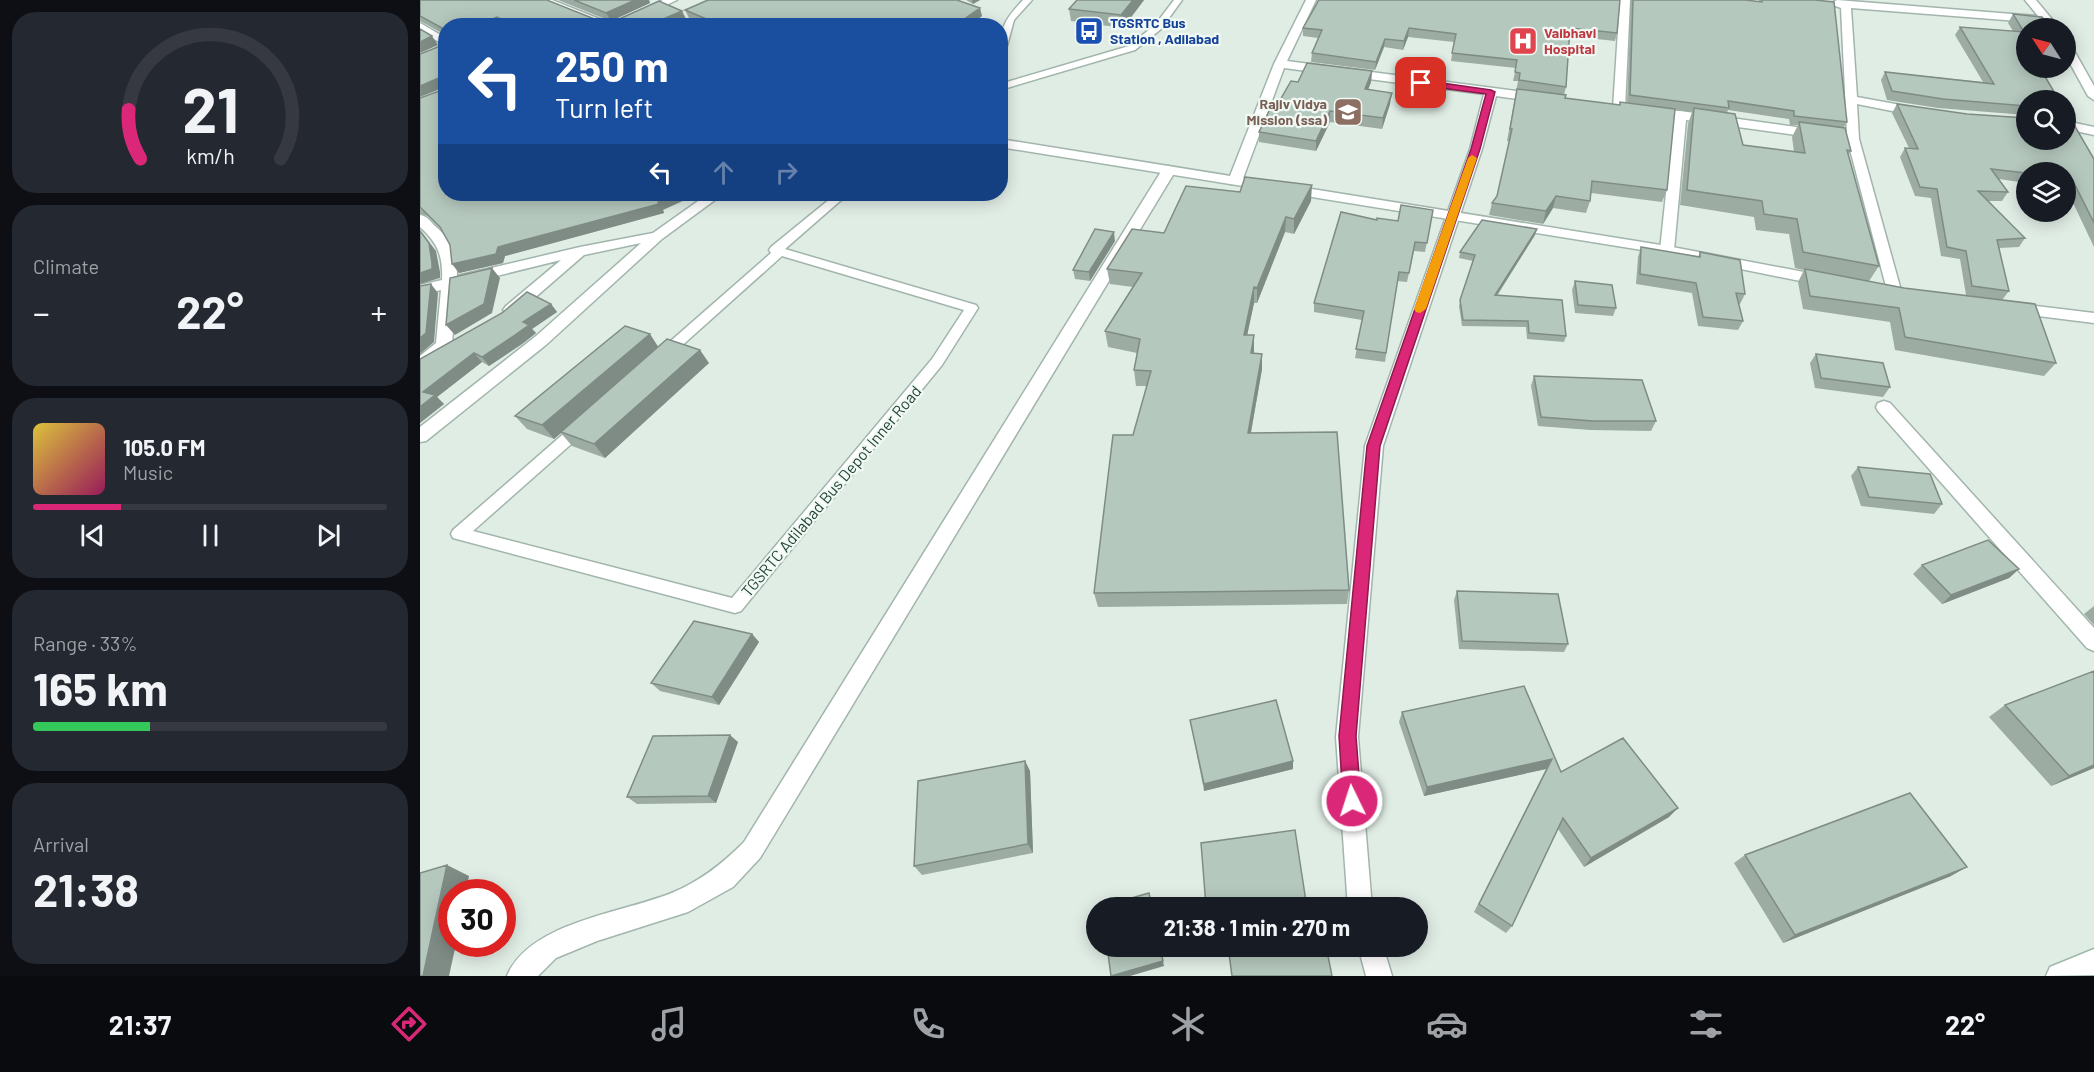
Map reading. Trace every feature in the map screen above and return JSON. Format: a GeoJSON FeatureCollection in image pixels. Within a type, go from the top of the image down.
{"type":"FeatureCollection","features":[{"type":"Feature","properties":{"kind":"street"},"geometry":{"type":"LineString","coordinates":[[542,0],[601,18]]}},
{"type":"Feature","properties":{"kind":"street"},"geometry":{"type":"LineString","coordinates":[[629,18],[672,0]]}},
{"type":"Feature","properties":{"kind":"street"},"geometry":{"type":"LineString","coordinates":[[1235,181],[1280,64],[1311,0]]}},
{"type":"Feature","properties":{"kind":"street"},"geometry":{"type":"LineString","coordinates":[[1624,0],[1623,109],[1853,139]]}},
{"type":"Feature","properties":{"kind":"street"},"geometry":{"type":"LineString","coordinates":[[2030,0],[2046,18]]}},
{"type":"Feature","properties":{"kind":"street"},"geometry":{"type":"LineString","coordinates":[[1824,3],[1844,2],[2016,20]]}},
{"type":"Feature","properties":{"kind":"street"},"geometry":{"type":"LineString","coordinates":[[1844,2],[1853,139],[1895,294]]}},
{"type":"Feature","properties":{"kind":"street"},"geometry":{"type":"LineString","coordinates":[[420,26],[438,43]]}},
{"type":"Feature","properties":{"kind":"street"},"geometry":{"type":"LineString","coordinates":[[1280,64],[1549,100]]}},
{"type":"Feature","properties":{"kind":"street"},"geometry":{"type":"LineString","coordinates":[[2076,64],[2094,96]]}},
{"type":"Feature","properties":{"kind":"street"},"geometry":{"type":"LineString","coordinates":[[1359,897],[1347,736],[1374,446],[1476,149],[1491,92]]}},
{"type":"Feature","properties":{"kind":"street"},"geometry":{"type":"LineString","coordinates":[[1851,99],[1928,113]]}},
{"type":"Feature","properties":{"kind":"street"},"geometry":{"type":"LineString","coordinates":[[1667,250],[1680,115]]}},
{"type":"Feature","properties":{"kind":"street"},"geometry":{"type":"LineString","coordinates":[[2076,127],[2094,131]]}},
{"type":"Feature","properties":{"kind":"street"},"geometry":{"type":"LineString","coordinates":[[1008,144],[1452,214],[1667,250],[1838,283]]}},
{"type":"Feature","properties":{"kind":"street"},"geometry":{"type":"LineString","coordinates":[[520,976],[547,949],[597,928],[679,903],[724,878],[752,850],[1169,170]]}},
{"type":"Feature","properties":{"kind":"street"},"geometry":{"type":"LineString","coordinates":[[420,436],[463,404],[609,283],[657,236],[706,201]]}},
{"type":"Feature","properties":{"kind":"street"},"geometry":{"type":"LineString","coordinates":[[420,219],[444,243],[450,264],[442,328],[444,345],[420,364]]}},
{"type":"Feature","properties":{"kind":"street"},"geometry":{"type":"LineString","coordinates":[[420,290],[580,251],[657,236]]}},
{"type":"Feature","properties":{"kind":"street"},"geometry":{"type":"LineString","coordinates":[[503,316],[580,251]]}},
{"type":"Feature","properties":{"kind":"street"},"geometry":{"type":"LineString","coordinates":[[2000,307],[2094,318]]}},
{"type":"Feature","properties":{"kind":"street"},"geometry":{"type":"LineString","coordinates":[[420,364],[462,340]]}},
{"type":"Feature","properties":{"kind":"street"},"geometry":{"type":"LineString","coordinates":[[1884,407],[2094,642]]}},
{"type":"Feature","properties":{"kind":"street"},"geometry":{"type":"LineString","coordinates":[[1373,957],[1379,976]]}},
{"type":"Feature","properties":{"kind":"street"},"geometry":{"type":"LineString","coordinates":[[2059,976],[2094,962]]}},
{"type":"Feature","properties":{"kind":"lane"},"geometry":{"type":"LineString","coordinates":[[1008,26],[1010,19],[1028,0]]}},
{"type":"Feature","properties":{"kind":"lane"},"geometry":{"type":"LineString","coordinates":[[1008,85],[1131,48],[1158,27],[1178,0]]}},
{"type":"Feature","properties":{"kind":"lane"},"geometry":{"type":"LineString","coordinates":[[655,361],[780,251],[775,250],[834,201]]}},
{"type":"Feature","properties":{"kind":"lane","name":"TGSRTC Adilabad Bus Depot Inner Road"},"geometry":{"type":"LineString","coordinates":[[593,416],[459,534],[735,606],[937,362],[972,308],[780,251]]}},
{"type":"Feature","properties":{"kind":"building"},"geometry":{"type":"Polygon","coordinates":[[[420,0],[547,0],[592,18],[438,18],[438,26],[420,16],[420,0]]]}},
{"type":"Feature","properties":{"kind":"building"},"geometry":{"type":"Polygon","coordinates":[[[574,0],[635,0],[606,13],[574,0]]]}},
{"type":"Feature","properties":{"kind":"building"},"geometry":{"type":"Polygon","coordinates":[[[708,0],[957,0],[980,8],[966,18],[704,18],[685,10],[708,0]]]}},
{"type":"Feature","properties":{"kind":"building"},"geometry":{"type":"Polygon","coordinates":[[[1077,0],[1133,0],[1121,15],[1069,9],[1077,0]]]}},
{"type":"Feature","properties":{"kind":"building"},"geometry":{"type":"Polygon","coordinates":[[[1319,0],[1620,0],[1617,33],[1570,28],[1566,87],[1519,80],[1520,73],[1515,72],[1517,60],[1452,53],[1456,34],[1409,28],[1404,41],[1385,39],[1376,62],[1312,53],[1322,30],[1303,28],[1319,0]]]}},
{"type":"Feature","properties":{"kind":"building"},"geometry":{"type":"Polygon","coordinates":[[[1633,0],[1762,2],[1762,0],[1815,0],[1834,2],[1847,122],[1794,116],[1794,111],[1728,101],[1729,108],[1630,95],[1633,0]]]}},
{"type":"Feature","properties":{"kind":"building"},"geometry":{"type":"Polygon","coordinates":[[[659,1],[682,11],[666,18],[621,18],[659,1]]]}},
{"type":"Feature","properties":{"kind":"building"},"geometry":{"type":"Polygon","coordinates":[[[2013,14],[2043,18],[2016,18],[2013,14]]]}},
{"type":"Feature","properties":{"kind":"building"},"geometry":{"type":"Polygon","coordinates":[[[1960,27],[2016,31],[2016,78],[2046,78],[2053,90],[2016,90],[2016,105],[1943,99],[1892,91],[1885,72],[1994,84],[1960,27]]]}},
{"type":"Feature","properties":{"kind":"building"},"geometry":{"type":"Polygon","coordinates":[[[420,29],[432,36],[420,42],[420,29]]]}},
{"type":"Feature","properties":{"kind":"building"},"geometry":{"type":"Polygon","coordinates":[[[438,47],[438,78],[420,86],[420,54],[438,47]]]}},
{"type":"Feature","properties":{"kind":"building"},"geometry":{"type":"Polygon","coordinates":[[[1307,63],[1372,71],[1365,89],[1392,93],[1383,118],[1330,111],[1316,141],[1259,132],[1271,107],[1276,107],[1291,81],[1298,82],[1307,63]]]}},
{"type":"Feature","properties":{"kind":"building"},"geometry":{"type":"Polygon","coordinates":[[[1517,89],[1620,105],[1620,102],[1675,109],[1667,190],[1592,181],[1590,201],[1556,196],[1546,211],[1492,203],[1497,196],[1512,129],[1510,129],[1517,89]]]}},
{"type":"Feature","properties":{"kind":"building"},"geometry":{"type":"Polygon","coordinates":[[[438,91],[438,201],[660,201],[659,204],[498,247],[496,254],[452,264],[450,245],[440,227],[420,207],[420,98],[438,91]]]}},
{"type":"Feature","properties":{"kind":"building"},"geometry":{"type":"Polygon","coordinates":[[[1897,104],[1967,114],[2016,117],[2016,150],[2076,150],[2076,128],[2094,159],[2094,223],[2076,187],[2076,162],[2016,162],[2016,172],[1991,169],[2008,192],[1978,191],[2025,238],[1997,240],[2009,291],[1972,286],[1966,251],[1947,247],[1937,189],[1920,187],[1905,148],[1918,149],[1897,104]]]}},
{"type":"Feature","properties":{"kind":"building"},"geometry":{"type":"Polygon","coordinates":[[[1694,108],[1735,114],[1743,145],[1805,153],[1799,122],[1845,128],[1851,151],[1847,150],[1879,266],[1803,252],[1797,219],[1764,214],[1762,201],[1687,190],[1694,108]]]}},
{"type":"Feature","properties":{"kind":"building"},"geometry":{"type":"Polygon","coordinates":[[[1245,177],[1312,185],[1294,219],[1286,217],[1257,288],[1254,287],[1244,335],[1254,335],[1251,353],[1262,354],[1248,433],[1337,432],[1349,590],[1094,593],[1113,435],[1133,435],[1151,371],[1134,370],[1140,339],[1105,331],[1142,273],[1107,269],[1132,229],[1164,233],[1186,186],[1240,192],[1245,177]]]}},
{"type":"Feature","properties":{"kind":"building"},"geometry":{"type":"Polygon","coordinates":[[[1401,205],[1433,210],[1427,243],[1415,242],[1409,273],[1399,272],[1386,353],[1356,349],[1364,311],[1314,303],[1341,212],[1377,220],[1377,218],[1398,221],[1401,205]]]}},
{"type":"Feature","properties":{"kind":"building"},"geometry":{"type":"Polygon","coordinates":[[[1482,220],[1537,229],[1495,295],[1562,300],[1566,336],[1529,333],[1528,321],[1463,320],[1460,300],[1475,255],[1460,252],[1482,220]]]}},
{"type":"Feature","properties":{"kind":"building"},"geometry":{"type":"Polygon","coordinates":[[[1095,229],[1114,232],[1089,272],[1073,270],[1095,229]]]}},
{"type":"Feature","properties":{"kind":"building"},"geometry":{"type":"Polygon","coordinates":[[[420,231],[429,243],[432,269],[420,273],[420,231]]]}},
{"type":"Feature","properties":{"kind":"building"},"geometry":{"type":"Polygon","coordinates":[[[1641,247],[1700,257],[1700,252],[1740,260],[1745,294],[1736,293],[1743,321],[1703,317],[1696,283],[1640,274],[1641,247]]]}},
{"type":"Feature","properties":{"kind":"building"},"geometry":{"type":"Polygon","coordinates":[[[492,268],[484,304],[446,325],[450,278],[492,268]]]}},
{"type":"Feature","properties":{"kind":"building"},"geometry":{"type":"Polygon","coordinates":[[[1805,269],[1904,288],[2035,304],[2056,363],[1905,337],[1899,308],[1810,296],[1805,269]]]}},
{"type":"Feature","properties":{"kind":"building"},"geometry":{"type":"Polygon","coordinates":[[[1575,281],[1612,285],[1616,308],[1578,305],[1575,281]]]}},
{"type":"Feature","properties":{"kind":"building"},"geometry":{"type":"Polygon","coordinates":[[[431,284],[426,333],[420,338],[420,286],[431,284]]]}},
{"type":"Feature","properties":{"kind":"building"},"geometry":{"type":"Polygon","coordinates":[[[527,292],[551,304],[523,322],[529,325],[515,335],[482,357],[474,353],[423,392],[435,395],[420,407],[420,359],[502,313],[527,292]]]}},
{"type":"Feature","properties":{"kind":"building"},"geometry":{"type":"Polygon","coordinates":[[[625,326],[650,334],[542,425],[515,416],[625,326]]]}},
{"type":"Feature","properties":{"kind":"building"},"geometry":{"type":"Polygon","coordinates":[[[667,339],[700,350],[594,444],[561,432],[667,339]]]}},
{"type":"Feature","properties":{"kind":"building"},"geometry":{"type":"Polygon","coordinates":[[[1816,354],[1883,363],[1890,387],[1821,378],[1816,354]]]}},
{"type":"Feature","properties":{"kind":"building"},"geometry":{"type":"Polygon","coordinates":[[[1534,376],[1642,380],[1656,421],[1593,421],[1541,417],[1534,376]]]}},
{"type":"Feature","properties":{"kind":"building"},"geometry":{"type":"Polygon","coordinates":[[[1858,467],[1930,474],[1942,504],[1869,497],[1858,467]]]}},
{"type":"Feature","properties":{"kind":"building"},"geometry":{"type":"Polygon","coordinates":[[[1988,540],[2019,569],[1951,595],[1922,565],[1988,540]]]}},
{"type":"Feature","properties":{"kind":"building"},"geometry":{"type":"Polygon","coordinates":[[[1457,591],[1558,594],[1568,644],[1462,641],[1457,591]]]}},
{"type":"Feature","properties":{"kind":"building"},"geometry":{"type":"Polygon","coordinates":[[[694,621],[752,634],[712,697],[651,683],[694,621]]]}},
{"type":"Feature","properties":{"kind":"building"},"geometry":{"type":"Polygon","coordinates":[[[2094,671],[2094,765],[2069,776],[2005,705],[2094,671]]]}},
{"type":"Feature","properties":{"kind":"building"},"geometry":{"type":"Polygon","coordinates":[[[1524,686],[1561,772],[1623,738],[1678,808],[1591,858],[1563,818],[1512,926],[1479,904],[1552,759],[1427,787],[1402,712],[1524,686]]]}},
{"type":"Feature","properties":{"kind":"building"},"geometry":{"type":"Polygon","coordinates":[[[1276,700],[1293,761],[1204,784],[1190,720],[1276,700]]]}},
{"type":"Feature","properties":{"kind":"building"},"geometry":{"type":"Polygon","coordinates":[[[730,735],[708,796],[627,797],[653,736],[730,735]]]}},
{"type":"Feature","properties":{"kind":"building"},"geometry":{"type":"Polygon","coordinates":[[[1025,761],[1028,844],[914,866],[918,781],[1025,761]]]}},
{"type":"Feature","properties":{"kind":"building"},"geometry":{"type":"Polygon","coordinates":[[[1910,793],[1967,867],[1795,935],[1745,855],[1910,793]]]}},
{"type":"Feature","properties":{"kind":"building"},"geometry":{"type":"Polygon","coordinates":[[[1295,830],[1305,897],[1205,897],[1201,843],[1295,830]]]}},
{"type":"Feature","properties":{"kind":"building"},"geometry":{"type":"Polygon","coordinates":[[[447,865],[444,879],[438,879],[438,907],[423,976],[420,976],[420,873],[447,865]]]}},
{"type":"Feature","properties":{"kind":"building"},"geometry":{"type":"Polygon","coordinates":[[[1149,893],[1150,897],[1135,897],[1149,893]]]}},
{"type":"Feature","properties":{"kind":"building"},"geometry":{"type":"Polygon","coordinates":[[[1108,957],[1162,957],[1163,961],[1111,976],[1108,957]]]}},
{"type":"Feature","properties":{"kind":"building"},"geometry":{"type":"Polygon","coordinates":[[[1229,957],[1328,957],[1332,976],[1232,976],[1229,957]]]}},
{"type":"Feature","properties":{"kind":"slow traffic"},"geometry":{"type":"LineString","coordinates":[[1420,309],[1472,158]]}},
{"type":"Feature","properties":{"kind":"place","name":"TGSRTC Bus Station , Adilabad"},"geometry":{"type":"Point","coordinates":[1089,31]}},
{"type":"Feature","properties":{"kind":"place","name":"Vaibhavi Hospital"},"geometry":{"type":"Point","coordinates":[1523,41]}},
{"type":"Feature","properties":{"kind":"place","name":"Rajiv Vidya Mission (ssa)"},"geometry":{"type":"Point","coordinates":[1348,112]}},
{"type":"Feature","properties":{"kind":"route"},"geometry":{"type":"LineString","coordinates":[[1352,801],[1347,736],[1374,446],[1476,149],[1491,92],[1421,83]]}}]}
